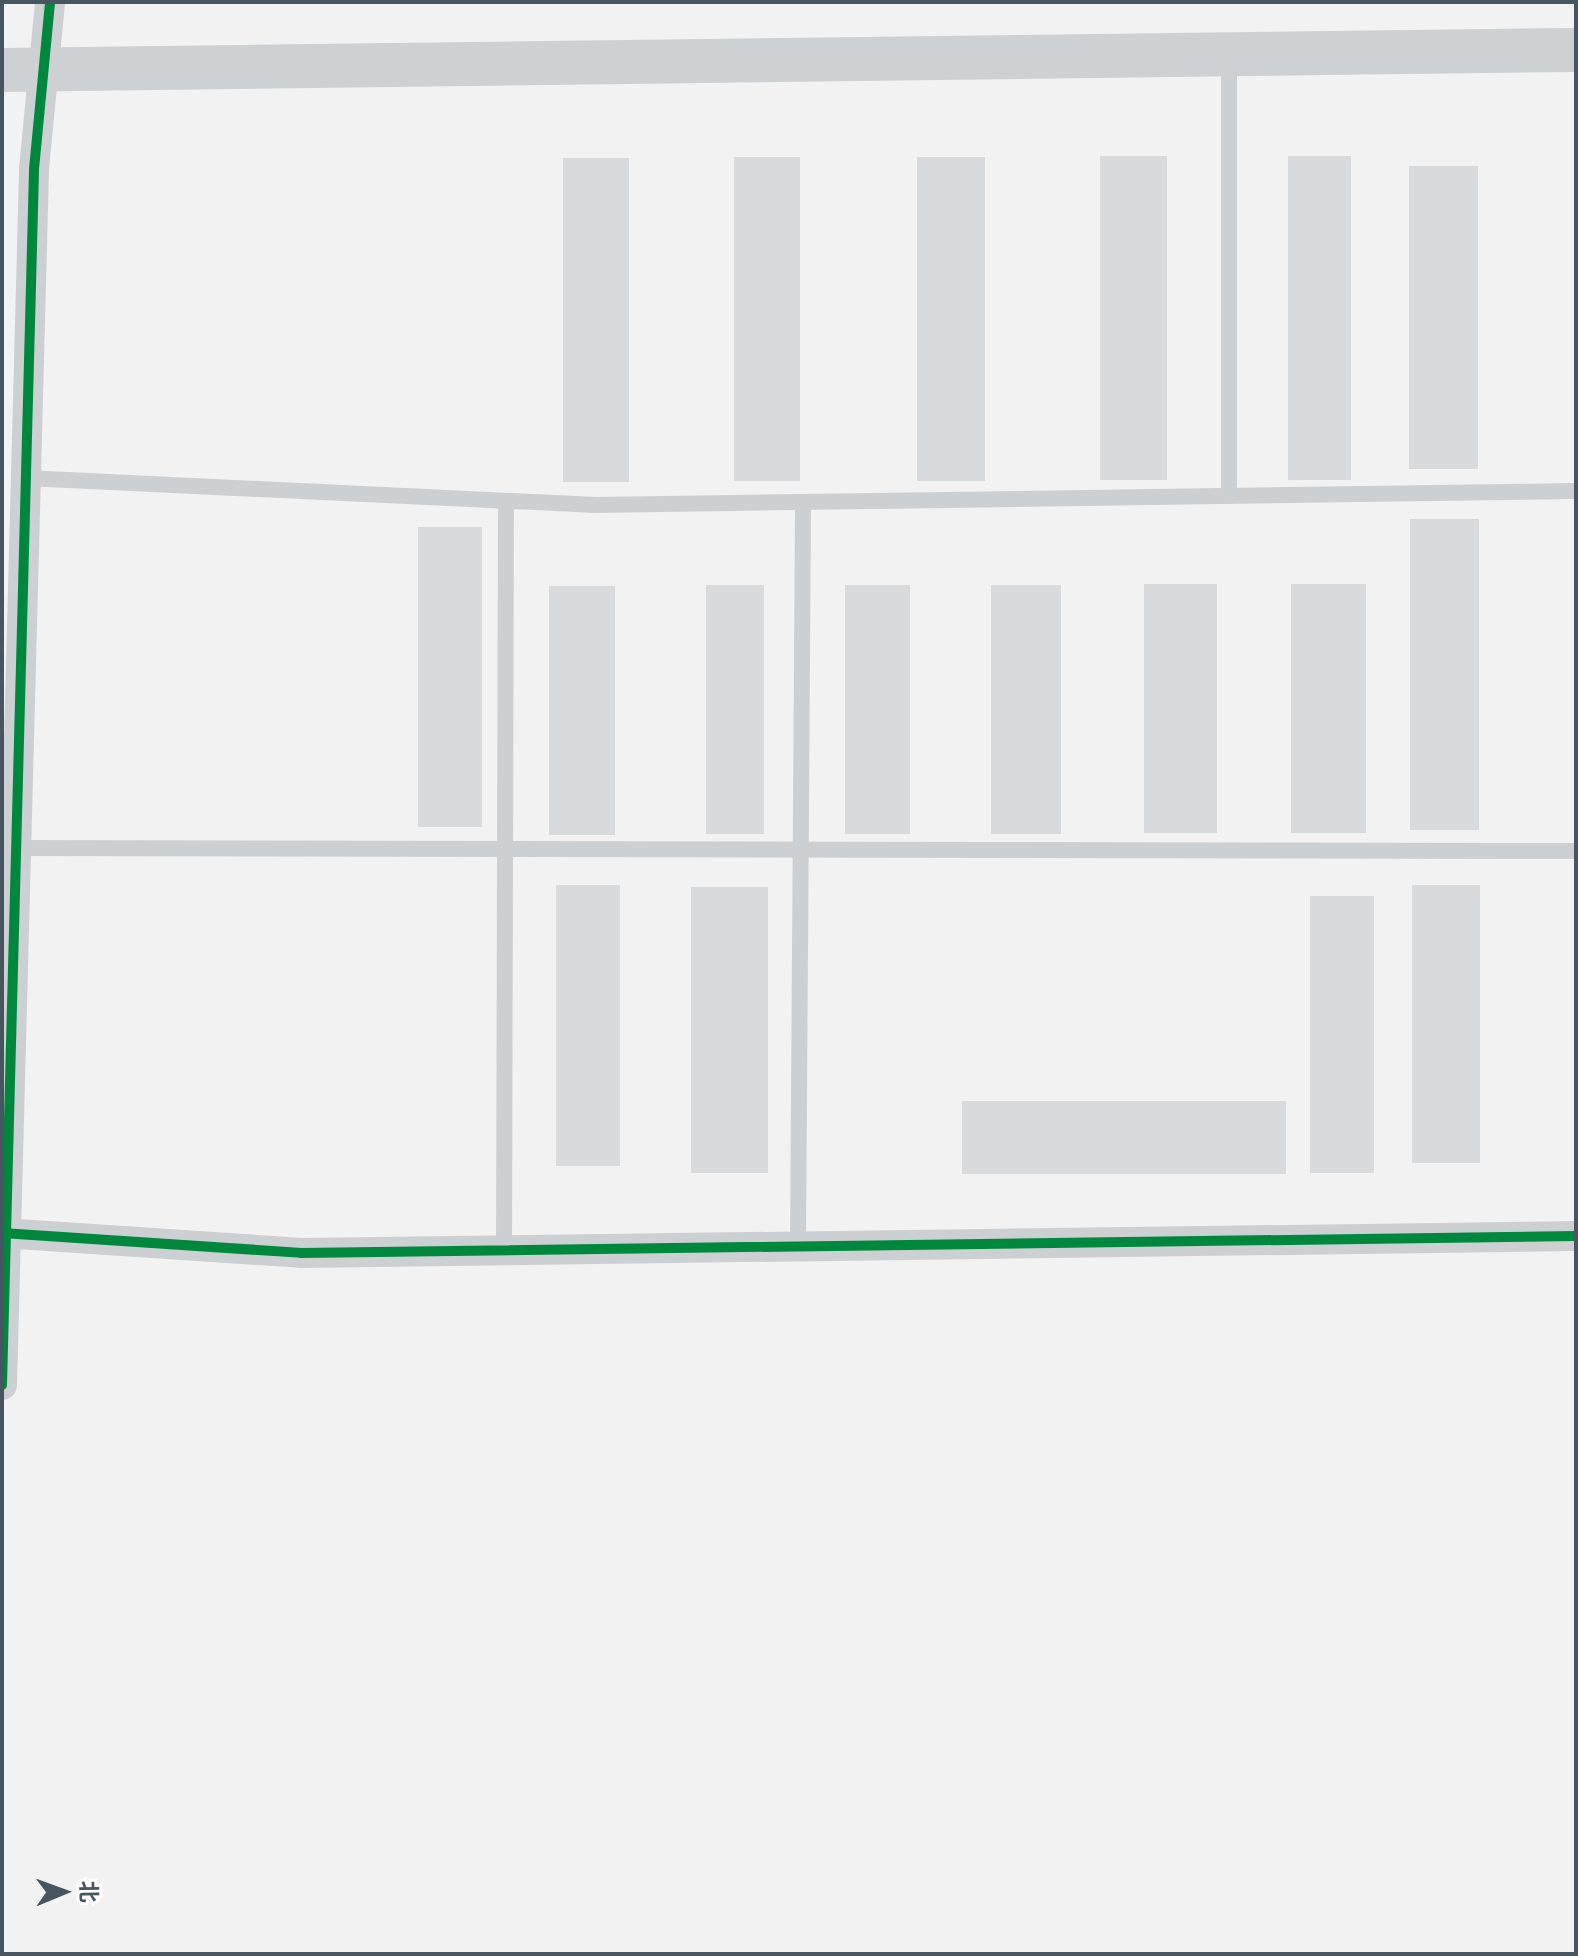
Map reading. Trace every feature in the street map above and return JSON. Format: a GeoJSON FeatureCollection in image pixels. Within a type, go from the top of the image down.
{"type":"FeatureCollection","features":[{"type":"Feature","properties":{"kind":"main road"},"geometry":{"type":"LineString","coordinates":[[23,70],[1576,50]]}},
{"type":"Feature","properties":{"kind":"street"},"geometry":{"type":"LineString","coordinates":[[2,1385],[34,169],[23,70],[50,2]]}},
{"type":"Feature","properties":{"kind":"street"},"geometry":{"type":"LineString","coordinates":[[4,1233],[301,1253],[1576,1236]]}},
{"type":"Feature","properties":{"kind":"lane"},"geometry":{"type":"LineString","coordinates":[[1229,55],[1229,496]]}},
{"type":"Feature","properties":{"kind":"lane"},"geometry":{"type":"LineString","coordinates":[[26,478],[596,505],[1576,491]]}},
{"type":"Feature","properties":{"kind":"lane"},"geometry":{"type":"LineString","coordinates":[[504,1250],[506,501]]}},
{"type":"Feature","properties":{"kind":"lane"},"geometry":{"type":"LineString","coordinates":[[798,1246],[803,502]]}},
{"type":"Feature","properties":{"kind":"lane"},"geometry":{"type":"LineString","coordinates":[[16,848],[1576,851]]}},
{"type":"Feature","properties":{"kind":"building"},"geometry":{"type":"Polygon","coordinates":[[[1100,156],[1167,156],[1167,480],[1100,480],[1100,156]]]}},
{"type":"Feature","properties":{"kind":"building"},"geometry":{"type":"Polygon","coordinates":[[[1288,156],[1351,156],[1351,480],[1288,480],[1288,156]]]}},
{"type":"Feature","properties":{"kind":"building"},"geometry":{"type":"Polygon","coordinates":[[[734,157],[800,157],[800,481],[734,481],[734,157]]]}},
{"type":"Feature","properties":{"kind":"building"},"geometry":{"type":"Polygon","coordinates":[[[917,157],[985,157],[985,481],[917,481],[917,157]]]}},
{"type":"Feature","properties":{"kind":"building"},"geometry":{"type":"Polygon","coordinates":[[[563,158],[629,158],[629,482],[563,482],[563,158]]]}},
{"type":"Feature","properties":{"kind":"building"},"geometry":{"type":"Polygon","coordinates":[[[1409,166],[1478,166],[1478,469],[1409,469],[1409,166]]]}},
{"type":"Feature","properties":{"kind":"building"},"geometry":{"type":"Polygon","coordinates":[[[1410,519],[1479,519],[1479,830],[1410,830],[1410,519]]]}},
{"type":"Feature","properties":{"kind":"building"},"geometry":{"type":"Polygon","coordinates":[[[418,527],[482,527],[482,827],[418,827],[418,527]]]}},
{"type":"Feature","properties":{"kind":"building"},"geometry":{"type":"Polygon","coordinates":[[[1144,584],[1217,584],[1217,833],[1144,833],[1144,584]]]}},
{"type":"Feature","properties":{"kind":"building"},"geometry":{"type":"Polygon","coordinates":[[[1291,584],[1366,584],[1366,833],[1291,833],[1291,584]]]}},
{"type":"Feature","properties":{"kind":"building"},"geometry":{"type":"Polygon","coordinates":[[[706,585],[764,585],[764,834],[706,834],[706,585]]]}},
{"type":"Feature","properties":{"kind":"building"},"geometry":{"type":"Polygon","coordinates":[[[845,585],[910,585],[910,834],[845,834],[845,585]]]}},
{"type":"Feature","properties":{"kind":"building"},"geometry":{"type":"Polygon","coordinates":[[[991,585],[1061,585],[1061,834],[991,834],[991,585]]]}},
{"type":"Feature","properties":{"kind":"building"},"geometry":{"type":"Polygon","coordinates":[[[549,586],[615,586],[615,835],[549,835],[549,586]]]}},
{"type":"Feature","properties":{"kind":"building"},"geometry":{"type":"Polygon","coordinates":[[[556,885],[620,885],[620,1166],[556,1166],[556,885]]]}},
{"type":"Feature","properties":{"kind":"building"},"geometry":{"type":"Polygon","coordinates":[[[1412,885],[1480,885],[1480,1163],[1412,1163],[1412,885]]]}},
{"type":"Feature","properties":{"kind":"building"},"geometry":{"type":"Polygon","coordinates":[[[691,887],[768,887],[768,1173],[691,1173],[691,887]]]}},
{"type":"Feature","properties":{"kind":"building"},"geometry":{"type":"Polygon","coordinates":[[[1310,896],[1374,896],[1374,1173],[1310,1173],[1310,896]]]}},
{"type":"Feature","properties":{"kind":"building"},"geometry":{"type":"Polygon","coordinates":[[[962,1101],[1286,1101],[1286,1174],[962,1174],[962,1101]]]}},
{"type":"Feature","properties":{"kind":"cycle path"},"geometry":{"type":"LineString","coordinates":[[2,1385],[34,169],[50,2]]}},
{"type":"Feature","properties":{"kind":"cycle path"},"geometry":{"type":"LineString","coordinates":[[2,1233],[301,1253],[1576,1236]]}}]}
